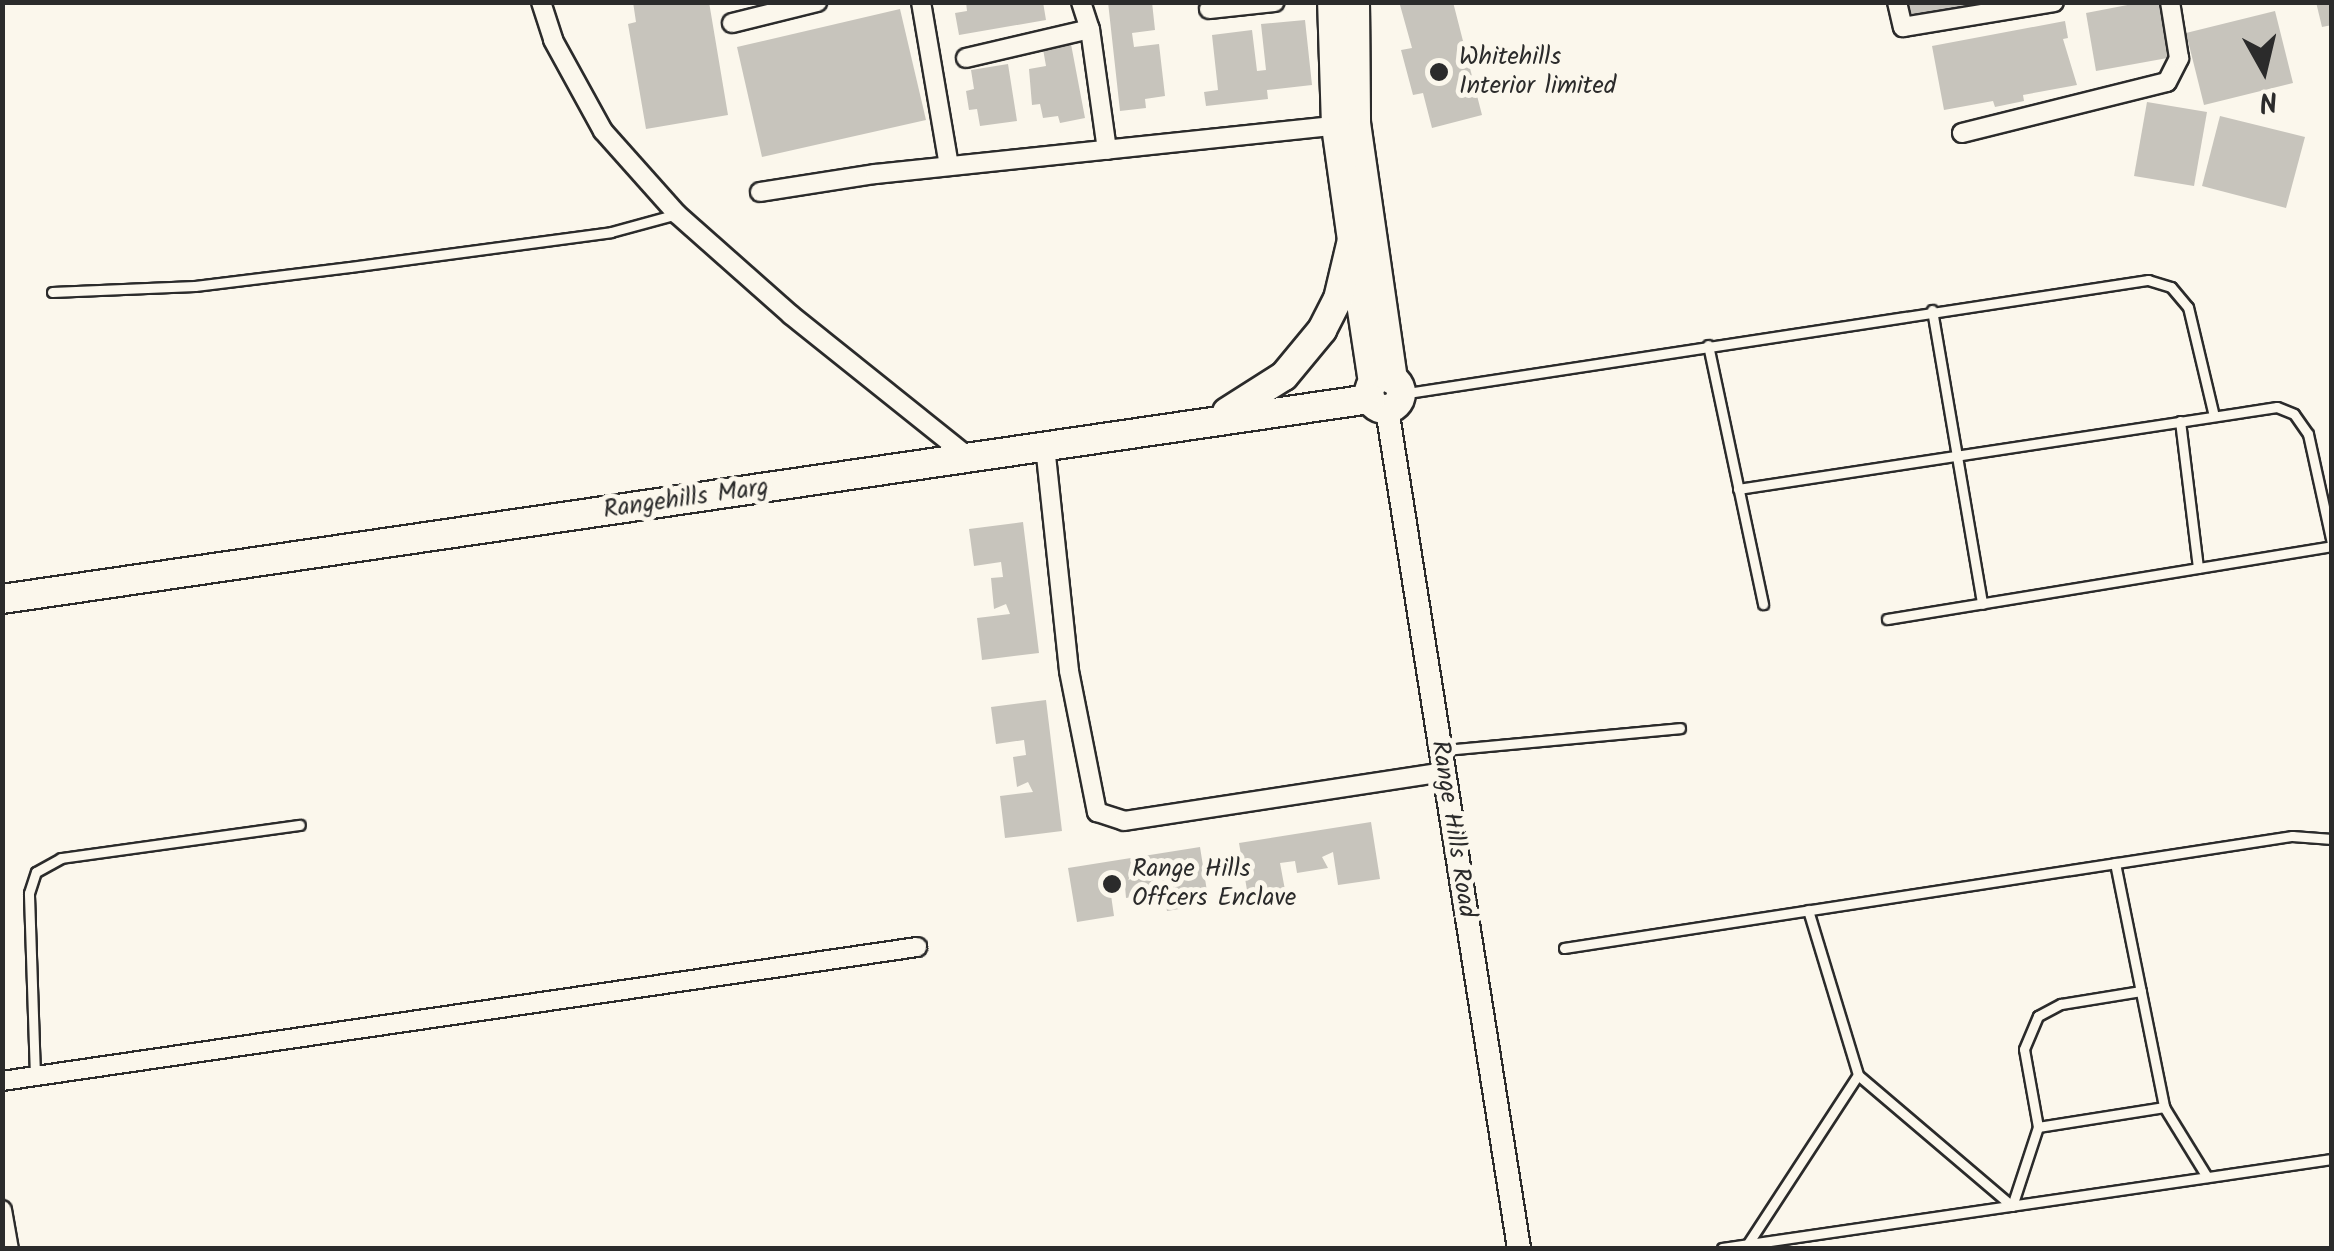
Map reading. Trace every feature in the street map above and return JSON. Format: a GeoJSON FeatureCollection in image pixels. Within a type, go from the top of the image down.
{"type":"FeatureCollection","features":[{"type":"Feature","properties":{"kind":"main road"},"geometry":{"type":"LineString","coordinates":[[1332,2],[1346,125],[1364,186],[1385,393]]}},
{"type":"Feature","properties":{"kind":"main road"},"geometry":{"type":"LineString","coordinates":[[1346,125],[1355,2]]}},
{"type":"Feature","properties":{"kind":"main road","name":"Range Hills Road"},"geometry":{"type":"LineString","coordinates":[[1346,125],[1352,240],[1385,393]]}},
{"type":"Feature","properties":{"kind":"main road"},"geometry":{"type":"LineString","coordinates":[[1208,422],[1268,390],[1300,359],[1338,299],[1352,240]]}},
{"type":"Feature","properties":{"kind":"main road","name":"Rangehills Marg"},"geometry":{"type":"LineString","coordinates":[[2,599],[1385,393]]}},
{"type":"Feature","properties":{"kind":"street"},"geometry":{"type":"LineString","coordinates":[[541,2],[552,40],[603,131],[677,214],[791,315],[968,458]]}},
{"type":"Feature","properties":{"kind":"street"},"geometry":{"type":"LineString","coordinates":[[732,23],[817,2]]}},
{"type":"Feature","properties":{"kind":"street"},"geometry":{"type":"LineString","coordinates":[[921,2],[949,166]]}},
{"type":"Feature","properties":{"kind":"street"},"geometry":{"type":"LineString","coordinates":[[1081,2],[1090,28],[1108,150]]}},
{"type":"Feature","properties":{"kind":"street"},"geometry":{"type":"LineString","coordinates":[[1209,10],[1275,2]]}},
{"type":"Feature","properties":{"kind":"street"},"geometry":{"type":"LineString","coordinates":[[1897,2],[1902,27],[2054,2]]}},
{"type":"Feature","properties":{"kind":"street"},"geometry":{"type":"LineString","coordinates":[[1962,133],[2166,82],[2179,58],[2170,2]]}},
{"type":"Feature","properties":{"kind":"street"},"geometry":{"type":"LineString","coordinates":[[966,58],[1090,28]]}},
{"type":"Feature","properties":{"kind":"street"},"geometry":{"type":"LineString","coordinates":[[760,192],[949,166],[1346,125]]}},
{"type":"Feature","properties":{"kind":"street","name":"Range Hills Road"},"geometry":{"type":"LineString","coordinates":[[1385,393],[1519,1248]]}},
{"type":"Feature","properties":{"kind":"street"},"geometry":{"type":"LineString","coordinates":[[1045,446],[1069,671],[1097,812],[1124,821],[1442,761]]}},
{"type":"Feature","properties":{"kind":"street"},"geometry":{"type":"LineString","coordinates":[[2,1081],[917,947]]}},
{"type":"Feature","properties":{"kind":"street"},"geometry":{"type":"LineString","coordinates":[[2,1210],[9,1248]]}},
{"type":"Feature","properties":{"kind":"lane"},"geometry":{"type":"LineString","coordinates":[[52,292],[195,286],[350,267],[611,232],[677,214]]}},
{"type":"Feature","properties":{"kind":"lane"},"geometry":{"type":"LineString","coordinates":[[1385,393],[2148,280],[2171,287],[2188,307],[2214,416]]}},
{"type":"Feature","properties":{"kind":"lane"},"geometry":{"type":"LineString","coordinates":[[1932,310],[1982,604]]}},
{"type":"Feature","properties":{"kind":"lane"},"geometry":{"type":"LineString","coordinates":[[1708,346],[1763,604]]}},
{"type":"Feature","properties":{"kind":"lane"},"geometry":{"type":"LineString","coordinates":[[1738,488],[2276,407],[2294,414],[2308,434],[2332,545],[1888,619]]}},
{"type":"Feature","properties":{"kind":"lane"},"geometry":{"type":"LineString","coordinates":[[2180,421],[2198,568]]}},
{"type":"Feature","properties":{"kind":"lane"},"geometry":{"type":"LineString","coordinates":[[1442,761],[1680,728]]}},
{"type":"Feature","properties":{"kind":"lane"},"geometry":{"type":"LineString","coordinates":[[34,1076],[29,893],[36,872],[61,858],[300,824]]}},
{"type":"Feature","properties":{"kind":"lane"},"geometry":{"type":"LineString","coordinates":[[1564,948],[2292,836],[2332,838]]}},
{"type":"Feature","properties":{"kind":"lane"},"geometry":{"type":"LineString","coordinates":[[2115,863],[2164,1107],[2206,1178]]}},
{"type":"Feature","properties":{"kind":"lane"},"geometry":{"type":"LineString","coordinates":[[1808,910],[1858,1075],[2012,1206]]}},
{"type":"Feature","properties":{"kind":"lane"},"geometry":{"type":"LineString","coordinates":[[2012,1206],[2038,1128],[2024,1049],[2038,1016],[2061,1004],[2141,992]]}},
{"type":"Feature","properties":{"kind":"lane"},"geometry":{"type":"LineString","coordinates":[[1746,1245],[1858,1075]]}},
{"type":"Feature","properties":{"kind":"lane"},"geometry":{"type":"LineString","coordinates":[[2038,1128],[2164,1107]]}},
{"type":"Feature","properties":{"kind":"lane"},"geometry":{"type":"LineString","coordinates":[[1722,1248],[2332,1159]]}},
{"type":"Feature","properties":{"kind":"building"},"geometry":{"type":"Polygon","coordinates":[[[633,2],[709,2],[728,115],[646,129],[628,24],[636,22],[633,2]]]}},
{"type":"Feature","properties":{"kind":"building"},"geometry":{"type":"Polygon","coordinates":[[[966,2],[1043,2],[1046,20],[959,35],[955,13],[967,11],[966,2]]]}},
{"type":"Feature","properties":{"kind":"building"},"geometry":{"type":"Polygon","coordinates":[[[1108,2],[1152,2],[1155,30],[1132,33],[1134,47],[1159,44],[1165,96],[1145,99],[1146,108],[1120,111],[1108,2]]]}},
{"type":"Feature","properties":{"kind":"building","name":"Whitehills Interior limited"},"geometry":{"type":"Polygon","coordinates":[[[1453,2],[1482,115],[1432,128],[1423,93],[1413,95],[1401,50],[1412,48],[1400,5],[1453,2]]]}},
{"type":"Feature","properties":{"kind":"building"},"geometry":{"type":"Polygon","coordinates":[[[1907,2],[1977,2],[1977,5],[1910,15],[1907,2]]]}},
{"type":"Feature","properties":{"kind":"building"},"geometry":{"type":"Polygon","coordinates":[[[2162,2],[2173,57],[2096,71],[2086,13],[2162,2]]]}},
{"type":"Feature","properties":{"kind":"building"},"geometry":{"type":"Polygon","coordinates":[[[2316,2],[2332,2],[2332,25],[2322,27],[2316,2]]]}},
{"type":"Feature","properties":{"kind":"building"},"geometry":{"type":"Polygon","coordinates":[[[900,9],[926,120],[762,157],[737,47],[900,9]]]}},
{"type":"Feature","properties":{"kind":"building"},"geometry":{"type":"Polygon","coordinates":[[[2275,11],[2293,83],[2204,105],[2186,33],[2275,11]]]}},
{"type":"Feature","properties":{"kind":"building"},"geometry":{"type":"Polygon","coordinates":[[[1305,20],[1312,85],[1267,90],[1268,99],[1206,106],[1204,92],[1218,90],[1212,35],[1252,30],[1257,71],[1266,70],[1261,24],[1305,20]]]}},
{"type":"Feature","properties":{"kind":"building"},"geometry":{"type":"Polygon","coordinates":[[[2065,21],[2068,38],[2063,39],[2077,85],[2023,95],[2024,101],[1995,107],[1993,101],[1944,110],[1932,46],[2065,21]]]}},
{"type":"Feature","properties":{"kind":"building"},"geometry":{"type":"Polygon","coordinates":[[[1071,44],[1085,118],[1060,123],[1058,116],[1043,118],[1040,104],[1032,105],[1029,69],[1046,66],[1043,49],[1071,44]]]}},
{"type":"Feature","properties":{"kind":"building"},"geometry":{"type":"Polygon","coordinates":[[[1008,64],[1017,121],[980,126],[977,109],[969,110],[966,91],[974,89],[971,70],[1008,64]]]}},
{"type":"Feature","properties":{"kind":"building"},"geometry":{"type":"Polygon","coordinates":[[[2147,102],[2207,112],[2194,186],[2134,176],[2147,102]]]}},
{"type":"Feature","properties":{"kind":"building"},"geometry":{"type":"Polygon","coordinates":[[[2220,116],[2305,137],[2286,208],[2202,186],[2220,116]]]}},
{"type":"Feature","properties":{"kind":"building"},"geometry":{"type":"Polygon","coordinates":[[[1023,522],[1039,653],[982,660],[977,618],[1010,614],[1006,604],[994,609],[991,578],[1003,577],[1001,562],[974,566],[969,529],[1023,522]]]}},
{"type":"Feature","properties":{"kind":"building","name":"Range Hills Offcers Enclave"},"geometry":{"type":"Polygon","coordinates":[[[1046,700],[1062,831],[1005,838],[1000,796],[1033,792],[1028,782],[1017,787],[1013,757],[1026,755],[1024,740],[996,744],[991,707],[1046,700]]]}},
{"type":"Feature","properties":{"kind":"building","name":"Range Hills Offcers Enclave"},"geometry":{"type":"Polygon","coordinates":[[[1371,822],[1380,879],[1338,885],[1333,852],[1322,857],[1328,868],[1297,873],[1295,861],[1280,863],[1285,890],[1248,896],[1239,843],[1371,822]]]}},
{"type":"Feature","properties":{"kind":"building","name":"Range Hills Offcers Enclave"},"geometry":{"type":"Polygon","coordinates":[[[1200,847],[1209,904],[1167,911],[1162,877],[1151,882],[1157,893],[1126,898],[1125,886],[1110,888],[1114,916],[1077,922],[1068,868],[1200,847]]]}},
{"type":"Feature","properties":{"kind":"place","name":"Whitehills Interior limited"},"geometry":{"type":"Point","coordinates":[1439,72]}},
{"type":"Feature","properties":{"kind":"place","name":"Range Hills Offcers Enclave"},"geometry":{"type":"Point","coordinates":[1112,884]}}]}
